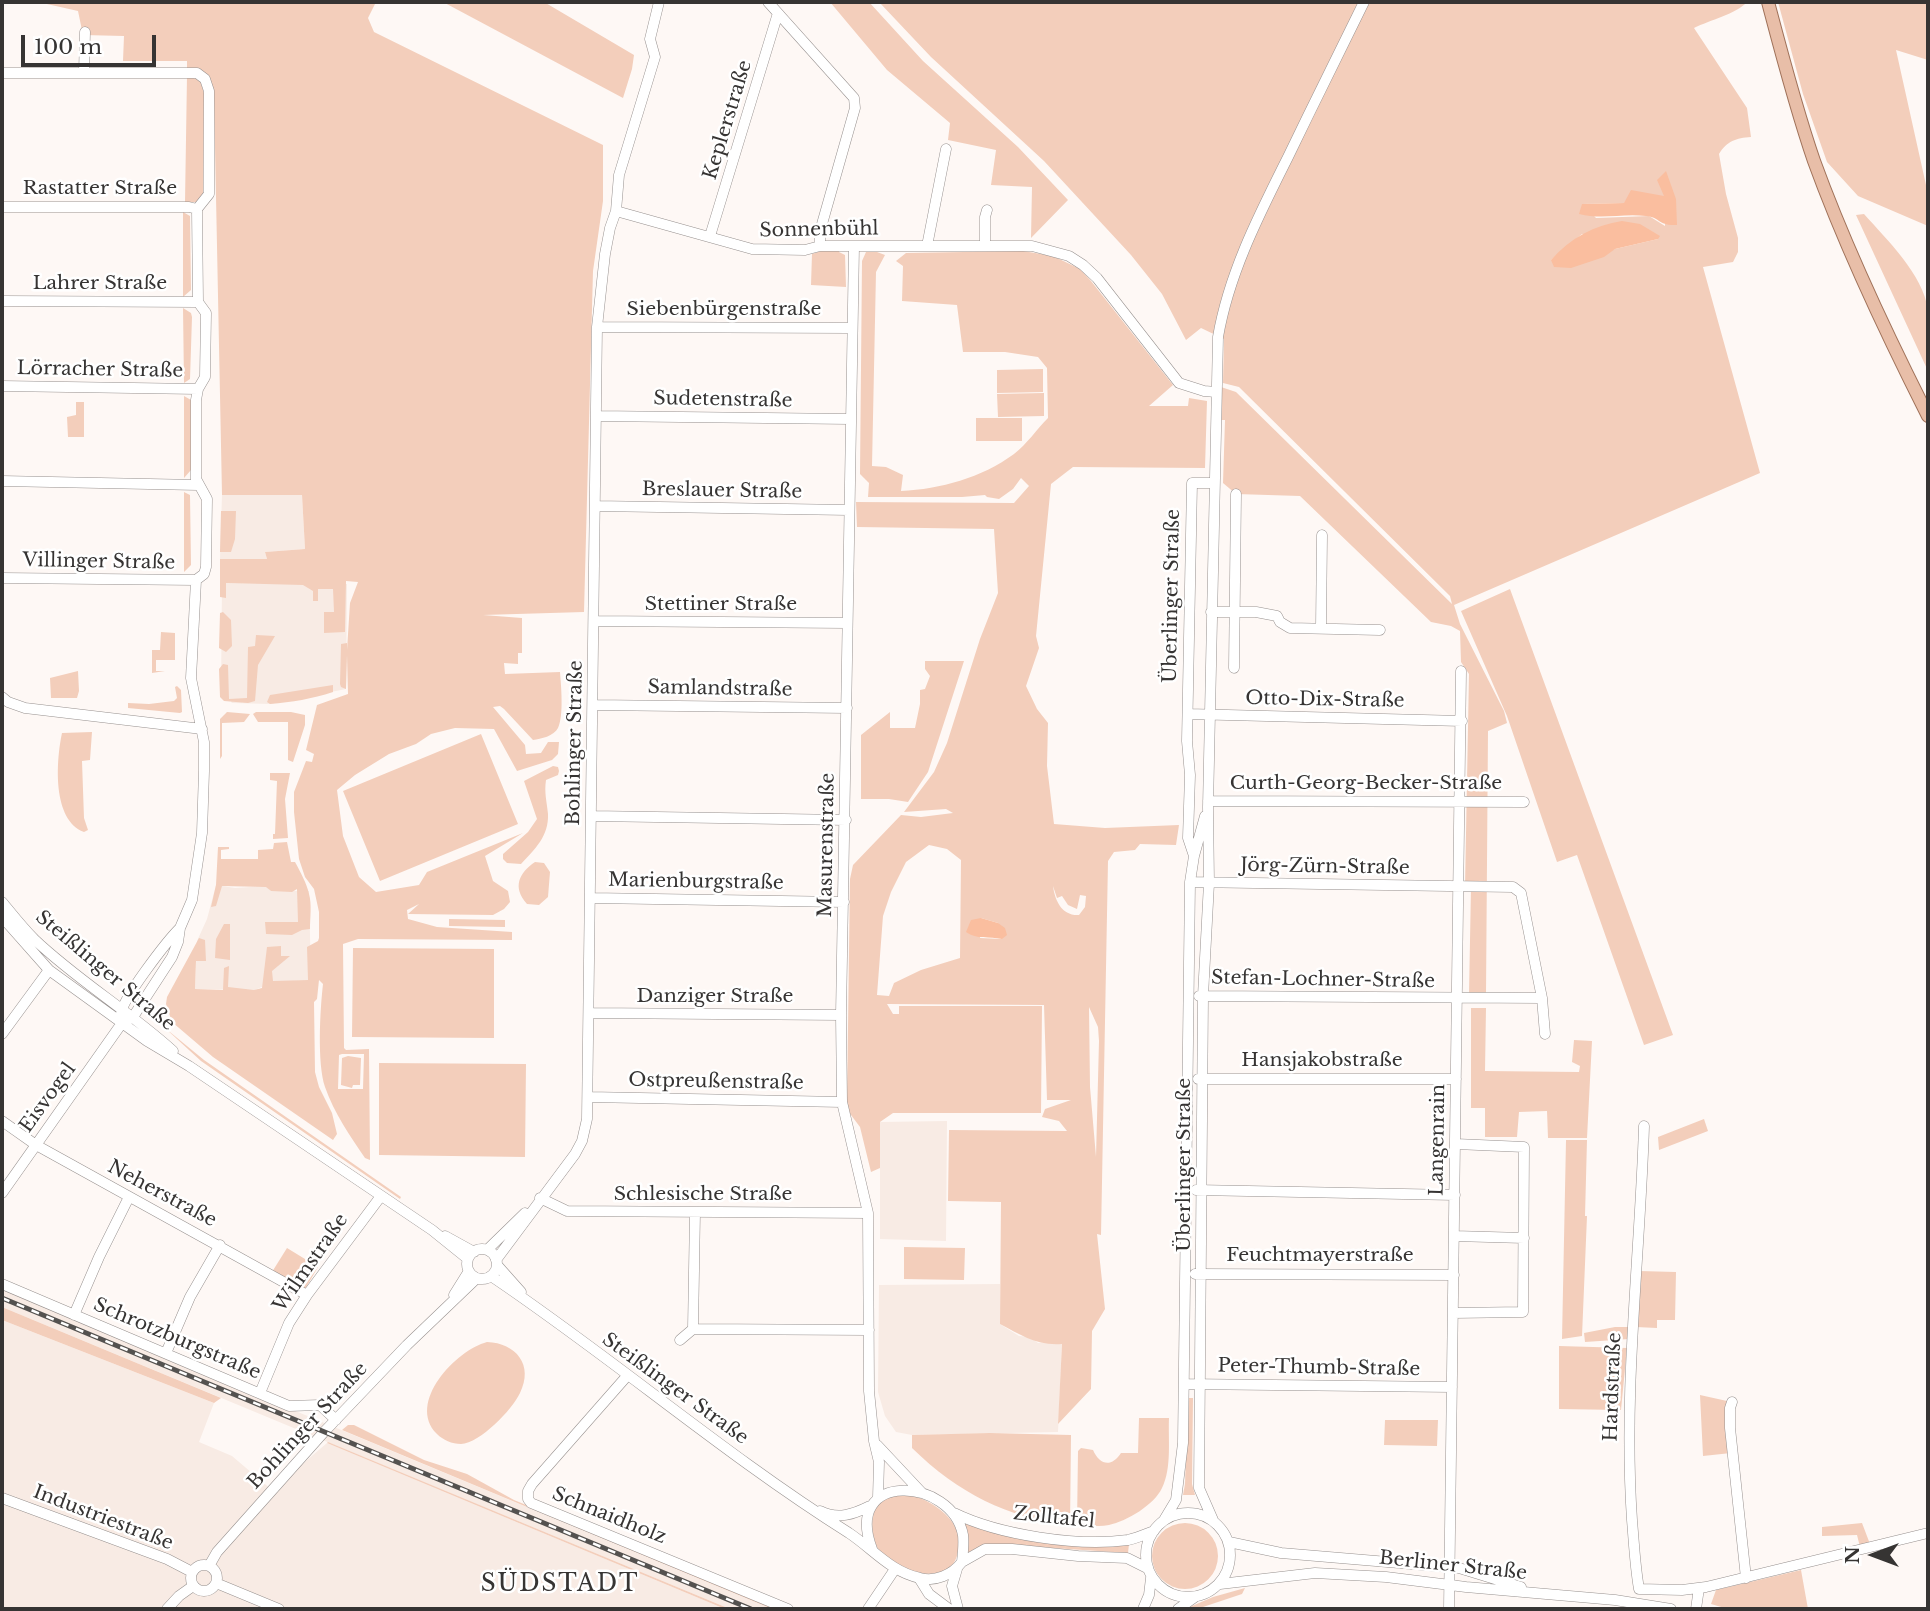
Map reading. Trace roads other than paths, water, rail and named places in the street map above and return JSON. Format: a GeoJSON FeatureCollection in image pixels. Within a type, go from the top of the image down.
{"type":"FeatureCollection","features":[{"type":"Feature","properties":{"kind":"main road"},"geometry":{"type":"LineString","coordinates":[[1768,2],[1791,91],[1815,162],[1886,333],[1928,416]]}},
{"type":"Feature","properties":{"kind":"street","name":"Bohlinger Straße"},"geometry":{"type":"LineString","coordinates":[[497,1262],[575,1154],[582,1141],[589,1097],[597,327],[602,275],[610,228],[616,211],[619,175],[655,57],[650,33],[659,2]]}},
{"type":"Feature","properties":{"kind":"street"},"geometry":{"type":"LineString","coordinates":[[768,2],[854,98],[855,108],[820,231],[820,246]]}},
{"type":"Feature","properties":{"kind":"street","name":"Überlinger Straße"},"geometry":{"type":"LineString","coordinates":[[1213,1520],[1199,1488],[1203,996],[1209,883],[1209,715],[1218,337],[1227,293],[1269,193],[1364,2]]}},
{"type":"Feature","properties":{"kind":"street","name":"Keplerstraße"},"geometry":{"type":"LineString","coordinates":[[710,236],[778,13]]}},
{"type":"Feature","properties":{"kind":"street"},"geometry":{"type":"LineString","coordinates":[[85,32],[85,73]]}},
{"type":"Feature","properties":{"kind":"street"},"geometry":{"type":"LineString","coordinates":[[2,73],[191,72],[205,79],[209,91],[209,194],[197,209],[198,302],[206,313],[205,377],[198,389],[195,478],[207,499],[206,567],[204,574],[196,580],[191,678],[204,742],[204,806],[192,900],[180,928],[121,1009],[122,1023],[134,1017],[172,957],[180,928]]}},
{"type":"Feature","properties":{"kind":"street"},"geometry":{"type":"LineString","coordinates":[[927,246],[946,149]]}},
{"type":"Feature","properties":{"kind":"street","name":"Rastatter Straße"},"geometry":{"type":"LineString","coordinates":[[2,207],[197,209]]}},
{"type":"Feature","properties":{"kind":"street"},"geometry":{"type":"LineString","coordinates":[[985,245],[987,210]]}},
{"type":"Feature","properties":{"kind":"street","name":"Sonnenbühl"},"geometry":{"type":"LineString","coordinates":[[616,211],[752,249],[985,245],[1044,248],[1069,256],[1097,278],[1179,383],[1216,392]]}},
{"type":"Feature","properties":{"kind":"street","name":"Masurenstraße"},"geometry":{"type":"LineString","coordinates":[[854,246],[841,1015],[842,1102],[868,1213],[869,1391],[879,1462],[878,1498]]}},
{"type":"Feature","properties":{"kind":"street","name":"Lahrer Straße"},"geometry":{"type":"LineString","coordinates":[[2,301],[198,302]]}},
{"type":"Feature","properties":{"kind":"street","name":"Siebenbürgenstraße"},"geometry":{"type":"LineString","coordinates":[[597,327],[852,328]]}},
{"type":"Feature","properties":{"kind":"street","name":"Lörracher Straße"},"geometry":{"type":"LineString","coordinates":[[2,386],[198,389]]}},
{"type":"Feature","properties":{"kind":"street","name":"Sudetenstraße"},"geometry":{"type":"LineString","coordinates":[[596,416],[850,419]]}},
{"type":"Feature","properties":{"kind":"street"},"geometry":{"type":"LineString","coordinates":[[2,481],[198,485]]}},
{"type":"Feature","properties":{"kind":"street","name":"Überlinger Straße"},"geometry":{"type":"LineString","coordinates":[[1194,856],[1188,838],[1190,775],[1187,741],[1192,483],[1213,483]]}},
{"type":"Feature","properties":{"kind":"street"},"geometry":{"type":"LineString","coordinates":[[1234,668],[1236,494]]}},
{"type":"Feature","properties":{"kind":"street","name":"Breslauer Straße"},"geometry":{"type":"LineString","coordinates":[[595,506],[849,510]]}},
{"type":"Feature","properties":{"kind":"street"},"geometry":{"type":"LineString","coordinates":[[1321,628],[1322,535]]}},
{"type":"Feature","properties":{"kind":"street","name":"Villinger Straße"},"geometry":{"type":"LineString","coordinates":[[2,578],[196,580]]}},
{"type":"Feature","properties":{"kind":"street"},"geometry":{"type":"LineString","coordinates":[[1211,612],[1256,612],[1277,616],[1280,622],[1290,628],[1380,629]]}},
{"type":"Feature","properties":{"kind":"street","name":"Stettiner Straße"},"geometry":{"type":"LineString","coordinates":[[594,621],[848,623]]}},
{"type":"Feature","properties":{"kind":"street","name":"Langenrain"},"geometry":{"type":"LineString","coordinates":[[1449,1609],[1461,671]]}},
{"type":"Feature","properties":{"kind":"street"},"geometry":{"type":"LineString","coordinates":[[2,697],[25,708],[201,729]]}},
{"type":"Feature","properties":{"kind":"street","name":"Samlandstraße"},"geometry":{"type":"LineString","coordinates":[[593,705],[847,708]]}},
{"type":"Feature","properties":{"kind":"street","name":"Otto-Dix-Straße"},"geometry":{"type":"LineString","coordinates":[[1188,714],[1462,721]]}},
{"type":"Feature","properties":{"kind":"street","name":"Curth-Georg-Becker-Straße"},"geometry":{"type":"LineString","coordinates":[[1208,804],[1524,802]]}},
{"type":"Feature","properties":{"kind":"street","name":"Überlinger Straße"},"geometry":{"type":"LineString","coordinates":[[1164,1521],[1176,1500],[1183,1443],[1190,882],[1208,804]]}},
{"type":"Feature","properties":{"kind":"street"},"geometry":{"type":"LineString","coordinates":[[592,816],[846,820]]}},
{"type":"Feature","properties":{"kind":"street","name":"Jörg-Zürn-Straße"},"geometry":{"type":"LineString","coordinates":[[1190,882],[1513,887],[1521,893],[1542,998]]}},
{"type":"Feature","properties":{"kind":"street","name":"Marienburgstraße"},"geometry":{"type":"LineString","coordinates":[[591,898],[844,902]]}},
{"type":"Feature","properties":{"kind":"street","name":"Steißlinger Straße"},"geometry":{"type":"LineString","coordinates":[[2,902],[32,937],[134,1017],[189,1066]]}},
{"type":"Feature","properties":{"kind":"street","name":"Steißlinger Straße"},"geometry":{"type":"LineString","coordinates":[[2,917],[49,970],[122,1023],[471,1255]]}},
{"type":"Feature","properties":{"kind":"street"},"geometry":{"type":"LineString","coordinates":[[2,1034],[49,970]]}},
{"type":"Feature","properties":{"kind":"street","name":"Stefan-Lochner-Straße"},"geometry":{"type":"LineString","coordinates":[[1189,996],[1542,998]]}},
{"type":"Feature","properties":{"kind":"street"},"geometry":{"type":"LineString","coordinates":[[1542,998],[1545,1034]]}},
{"type":"Feature","properties":{"kind":"street","name":"Danziger Straße"},"geometry":{"type":"LineString","coordinates":[[590,1013],[841,1015]]}},
{"type":"Feature","properties":{"kind":"street","name":"Eisvogel"},"geometry":{"type":"LineString","coordinates":[[2,1193],[122,1023]]}},
{"type":"Feature","properties":{"kind":"street","name":"Hansjakobstraße"},"geometry":{"type":"LineString","coordinates":[[1188,1079],[1456,1079]]}},
{"type":"Feature","properties":{"kind":"street","name":"Ostpreußenstraße"},"geometry":{"type":"LineString","coordinates":[[589,1097],[842,1102]]}},
{"type":"Feature","properties":{"kind":"street","name":"Neherstraße"},"geometry":{"type":"LineString","coordinates":[[2,1121],[36,1145],[307,1295]]}},
{"type":"Feature","properties":{"kind":"street","name":"Hardstraße"},"geometry":{"type":"LineString","coordinates":[[1644,1126],[1628,1414],[1628,1466],[1639,1589],[1699,1588],[1928,1533]]}},
{"type":"Feature","properties":{"kind":"street"},"geometry":{"type":"LineString","coordinates":[[1453,1312],[1523,1312],[1524,1147],[1456,1144]]}},
{"type":"Feature","properties":{"kind":"street"},"geometry":{"type":"LineString","coordinates":[[1187,1190],[1455,1195]]}},
{"type":"Feature","properties":{"kind":"street","name":"Wilmstraße"},"geometry":{"type":"LineString","coordinates":[[260,1393],[289,1323],[381,1196]]}},
{"type":"Feature","properties":{"kind":"street"},"geometry":{"type":"LineString","coordinates":[[74,1315],[129,1197]]}},
{"type":"Feature","properties":{"kind":"street","name":"Bohlinger Straße"},"geometry":{"type":"LineString","coordinates":[[488,1250],[541,1198]]}},
{"type":"Feature","properties":{"kind":"street","name":"Schlesische Straße"},"geometry":{"type":"LineString","coordinates":[[541,1198],[567,1211],[868,1213]]}},
{"type":"Feature","properties":{"kind":"street"},"geometry":{"type":"LineString","coordinates":[[693,1329],[695,1212]]}},
{"type":"Feature","properties":{"kind":"street"},"geometry":{"type":"LineString","coordinates":[[1454,1236],[1524,1238]]}},
{"type":"Feature","properties":{"kind":"street"},"geometry":{"type":"LineString","coordinates":[[166,1353],[190,1297],[219,1245]]}},
{"type":"Feature","properties":{"kind":"street"},"geometry":{"type":"LineString","coordinates":[[488,1250],[471,1255],[473,1274],[484,1279],[491,1276],[497,1262]]}},
{"type":"Feature","properties":{"kind":"street","name":"Steißlinger Straße"},"geometry":{"type":"LineString","coordinates":[[488,1250],[528,1300]]}},
{"type":"Feature","properties":{"kind":"street","name":"Feuchtmayerstraße"},"geometry":{"type":"LineString","coordinates":[[1187,1273],[1454,1275]]}},
{"type":"Feature","properties":{"kind":"street","name":"Bohlinger Straße"},"geometry":{"type":"LineString","coordinates":[[209,1566],[217,1552],[336,1420],[439,1315],[473,1274]]}},
{"type":"Feature","properties":{"kind":"street","name":"Steißlinger Straße"},"geometry":{"type":"LineString","coordinates":[[491,1276],[528,1300],[627,1376],[813,1511],[872,1549],[895,1569],[919,1578],[929,1594],[949,1609]]}},
{"type":"Feature","properties":{"kind":"street","name":"Schrotzburgstraße"},"geometry":{"type":"LineString","coordinates":[[2,1284],[293,1408],[320,1405],[336,1420]]}},
{"type":"Feature","properties":{"kind":"street"},"geometry":{"type":"LineString","coordinates":[[680,1340],[693,1329],[869,1330]]}},
{"type":"Feature","properties":{"kind":"street","name":"Schnaidholz"},"geometry":{"type":"LineString","coordinates":[[627,1376],[532,1484],[528,1499],[531,1503],[788,1609]]}},
{"type":"Feature","properties":{"kind":"street","name":"Peter-Thumb-Straße"},"geometry":{"type":"LineString","coordinates":[[1184,1384],[1452,1387]]}},
{"type":"Feature","properties":{"kind":"street"},"geometry":{"type":"LineString","coordinates":[[1732,1402],[1730,1428],[1746,1578]]}},
{"type":"Feature","properties":{"kind":"street"},"geometry":{"type":"LineString","coordinates":[[874,1441],[884,1455],[922,1493]]}},
{"type":"Feature","properties":{"kind":"street"},"geometry":{"type":"LineString","coordinates":[[878,1498],[891,1491],[922,1493],[938,1500],[953,1512],[963,1536],[960,1565],[952,1586],[958,1609]]}},
{"type":"Feature","properties":{"kind":"street","name":"Industriestraße"},"geometry":{"type":"LineString","coordinates":[[2,1498],[167,1559],[192,1572]]}},
{"type":"Feature","properties":{"kind":"street","name":"Steißlinger Straße"},"geometry":{"type":"LineString","coordinates":[[803,1503],[826,1514],[840,1516],[850,1515],[870,1506],[878,1498]]}},
{"type":"Feature","properties":{"kind":"street"},"geometry":{"type":"LineString","coordinates":[[870,1506],[866,1526],[872,1549]]}},
{"type":"Feature","properties":{"kind":"street","name":"Zolltafel"},"geometry":{"type":"LineString","coordinates":[[953,1512],[974,1523],[1000,1530],[1088,1541],[1130,1539],[1154,1531]]}},
{"type":"Feature","properties":{"kind":"street"},"geometry":{"type":"LineString","coordinates":[[1143,1609],[1149,1594],[1146,1549],[1154,1531],[1164,1521],[1176,1515],[1201,1515],[1213,1520],[1223,1530],[1229,1542],[1230,1564],[1220,1584],[1178,1609]]}},
{"type":"Feature","properties":{"kind":"street","name":"Berliner Straße"},"geometry":{"type":"LineString","coordinates":[[1229,1542],[1281,1553],[1450,1567],[1537,1592]]}},
{"type":"Feature","properties":{"kind":"street","name":"Zolltafel"},"geometry":{"type":"LineString","coordinates":[[960,1565],[985,1549],[1012,1549],[1127,1558],[1149,1573]]}},
{"type":"Feature","properties":{"kind":"street"},"geometry":{"type":"LineString","coordinates":[[200,1565],[209,1566],[216,1573],[216,1583],[212,1588],[204,1591],[193,1586],[190,1579],[192,1572],[200,1565]]}},
{"type":"Feature","properties":{"kind":"street"},"geometry":{"type":"LineString","coordinates":[[919,1578],[930,1580],[960,1565]]}},
{"type":"Feature","properties":{"kind":"street"},"geometry":{"type":"LineString","coordinates":[[868,1609],[895,1569]]}},
{"type":"Feature","properties":{"kind":"street"},"geometry":{"type":"LineString","coordinates":[[1149,1573],[1167,1591],[1195,1597]]}},
{"type":"Feature","properties":{"kind":"street","name":"Berliner Straße"},"geometry":{"type":"LineString","coordinates":[[1220,1584],[1315,1573],[1537,1592]]}},
{"type":"Feature","properties":{"kind":"street"},"geometry":{"type":"LineString","coordinates":[[216,1583],[279,1609]]}},
{"type":"Feature","properties":{"kind":"street"},"geometry":{"type":"LineString","coordinates":[[167,1609],[193,1586]]}},
{"type":"Feature","properties":{"kind":"street"},"geometry":{"type":"LineString","coordinates":[[1696,1609],[1699,1588]]}},
{"type":"Feature","properties":{"kind":"street"},"geometry":{"type":"LineString","coordinates":[[1537,1592],[1671,1609]]}},
{"type":"Feature","properties":{"kind":"railway"},"geometry":{"type":"LineString","coordinates":[[2,1298],[751,1609]]}},
{"type":"Feature","properties":{"kind":"district","name":"SÜDSTADT"},"geometry":{"type":"Point","coordinates":[560,1585]}}]}
